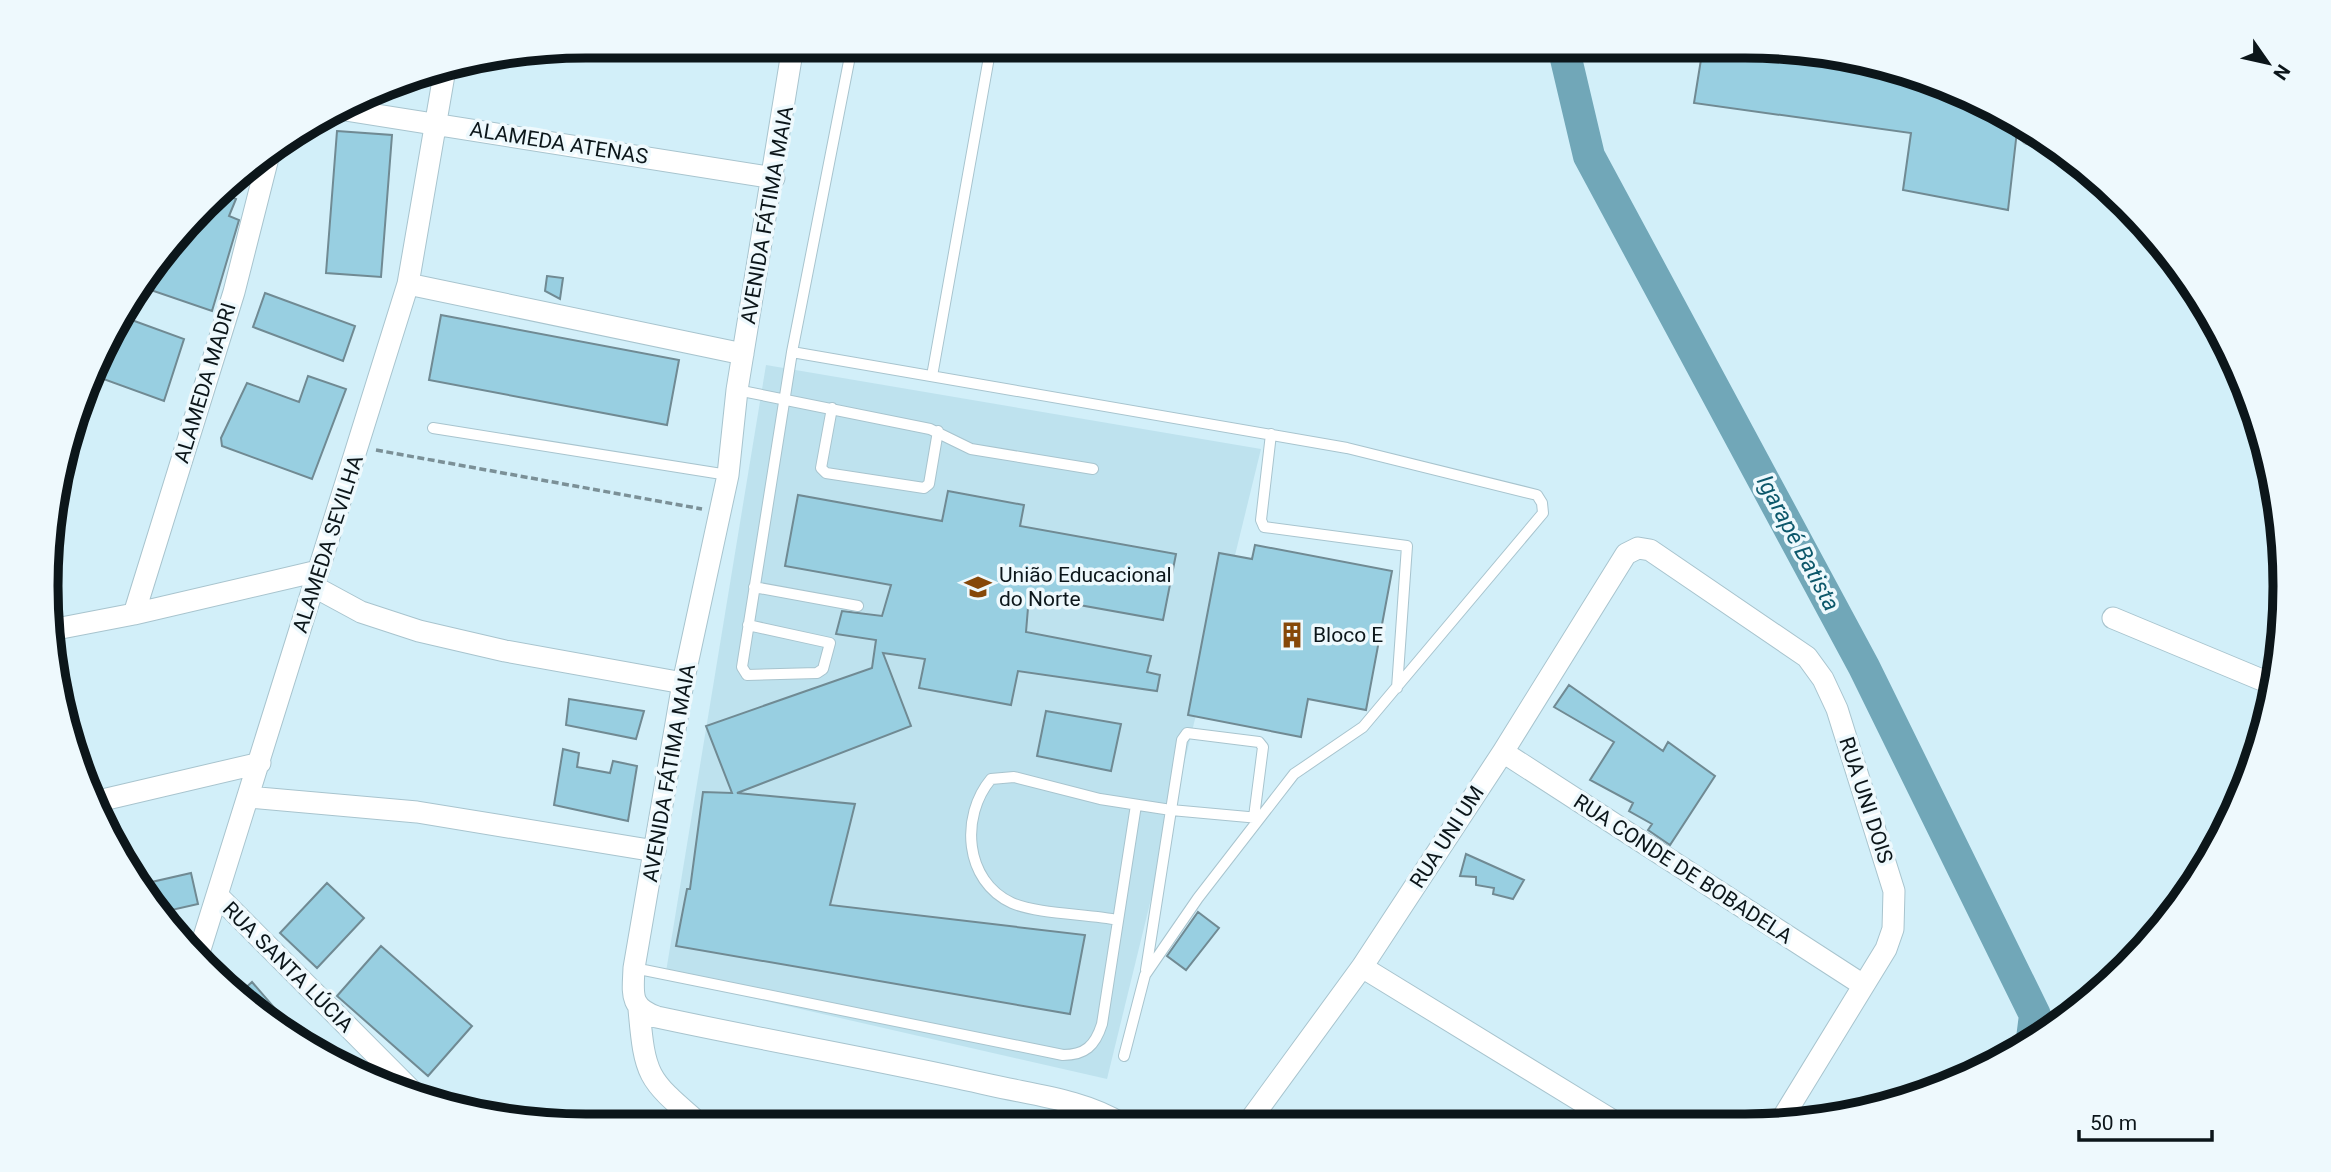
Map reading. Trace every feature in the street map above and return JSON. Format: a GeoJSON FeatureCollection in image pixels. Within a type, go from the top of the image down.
{"type":"FeatureCollection","features":[{"type":"Feature","properties":{"kind":"street","name":"AVENIDA FÁTIMA MAIA"},"geometry":{"type":"LineString","coordinates":[[689,1114],[658,1087],[644,1061],[639,1009],[633,993],[634,968],[683,683],[728,475],[737,390],[774,178],[791,58]]}},
{"type":"Feature","properties":{"kind":"street","name":"ALAMEDA SEVILHA"},"geometry":{"type":"LineString","coordinates":[[201,947],[260,763],[315,578],[360,447],[408,284],[444,78]]}},
{"type":"Feature","properties":{"kind":"street","name":"ALAMEDA ATENAS"},"geometry":{"type":"LineString","coordinates":[[354,111],[774,178]]}},
{"type":"Feature","properties":{"kind":"street","name":"ALAMEDA MADRI"},"geometry":{"type":"LineString","coordinates":[[134,614],[234,292],[266,166]]}},
{"type":"Feature","properties":{"kind":"street"},"geometry":{"type":"LineString","coordinates":[[408,284],[743,354]]}},
{"type":"Feature","properties":{"kind":"street","name":"RUA UNI UM"},"geometry":{"type":"LineString","coordinates":[[1255,1114],[1362,967],[1503,752],[1626,554],[1638,548]]}},
{"type":"Feature","properties":{"kind":"street","name":"RUA UNI DOIS"},"geometry":{"type":"LineString","coordinates":[[1638,548],[1650,550],[1807,657],[1823,679],[1837,709],[1894,891],[1893,929],[1886,949],[1786,1112]]}},
{"type":"Feature","properties":{"kind":"street"},"geometry":{"type":"LineString","coordinates":[[60,627],[315,578],[361,612],[419,631],[505,651],[683,683]]}},
{"type":"Feature","properties":{"kind":"street"},"geometry":{"type":"LineString","coordinates":[[2113,618],[2264,681]]}},
{"type":"Feature","properties":{"kind":"street","name":"RUA CONDE DE BOBADELA"},"geometry":{"type":"LineString","coordinates":[[1503,752],[1863,985]]}},
{"type":"Feature","properties":{"kind":"street"},"geometry":{"type":"LineString","coordinates":[[103,800],[260,763]]}},
{"type":"Feature","properties":{"kind":"street"},"geometry":{"type":"LineString","coordinates":[[249,797],[417,812],[655,851]]}},
{"type":"Feature","properties":{"kind":"street","name":"RUA SANTA LÚCIA"},"geometry":{"type":"LineString","coordinates":[[217,895],[402,1081]]}},
{"type":"Feature","properties":{"kind":"street"},"geometry":{"type":"LineString","coordinates":[[1362,967],[1602,1114]]}},
{"type":"Feature","properties":{"kind":"street"},"geometry":{"type":"LineString","coordinates":[[639,1009],[657,1017],[928,1071],[1075,1104],[1103,1114]]}},
{"type":"Feature","properties":{"kind":"lane"},"geometry":{"type":"LineString","coordinates":[[748,625],[830,643],[823,669],[817,673],[747,675],[742,667],[748,625],[754,587],[792,352],[850,58]]}},
{"type":"Feature","properties":{"kind":"lane"},"geometry":{"type":"LineString","coordinates":[[932,376],[989,58]]}},
{"type":"Feature","properties":{"kind":"lane"},"geometry":{"type":"LineString","coordinates":[[792,352],[1348,448],[1537,495],[1542,503],[1543,513],[1397,688],[1353,735],[1294,774],[1198,898],[1145,975]]}},
{"type":"Feature","properties":{"kind":"lane"},"geometry":{"type":"LineString","coordinates":[[737,390],[938,432],[971,450],[1093,469]]}},
{"type":"Feature","properties":{"kind":"lane"},"geometry":{"type":"LineString","coordinates":[[832,408],[821,468],[827,473],[924,488],[929,484],[938,432]]}},
{"type":"Feature","properties":{"kind":"lane"},"geometry":{"type":"LineString","coordinates":[[433,428],[728,475]]}},
{"type":"Feature","properties":{"kind":"lane"},"geometry":{"type":"LineString","coordinates":[[1271,435],[1261,520],[1264,527],[1408,546],[1397,688]]}},
{"type":"Feature","properties":{"kind":"lane"},"geometry":{"type":"LineString","coordinates":[[754,587],[858,606]]}},
{"type":"Feature","properties":{"kind":"lane"},"geometry":{"type":"LineString","coordinates":[[1124,1056],[1145,975],[1182,740],[1187,733],[1261,743],[1258,818]]}},
{"type":"Feature","properties":{"kind":"lane"},"geometry":{"type":"LineString","coordinates":[[1118,920],[1022,906],[1001,896],[975,863],[970,834],[981,790],[991,779],[1003,776],[1136,805],[1258,818]]}},
{"type":"Feature","properties":{"kind":"lane"},"geometry":{"type":"LineString","coordinates":[[634,968],[1063,1055],[1076,1055],[1097,1041],[1102,1024],[1136,805]]}},
{"type":"Feature","properties":{"kind":"path"},"geometry":{"type":"LineString","coordinates":[[360,447],[721,513]]}},
{"type":"Feature","properties":{"kind":"shaded area","name":"União Educacional do Norte"},"geometry":{"type":"Polygon","coordinates":[[[766,365],[1261,449],[1107,1079],[665,978],[766,365]]]}},
{"type":"Feature","properties":{"kind":"building"},"geometry":{"type":"Polygon","coordinates":[[[1701,58],[1814,62],[1915,86],[1979,112],[2017,134],[2008,210],[1903,190],[1911,133],[1694,103],[1701,58]]]}},
{"type":"Feature","properties":{"kind":"building"},"geometry":{"type":"Polygon","coordinates":[[[337,131],[392,135],[381,277],[326,273],[337,131]]]}},
{"type":"Feature","properties":{"kind":"building"},"geometry":{"type":"Polygon","coordinates":[[[230,196],[236,199],[229,216],[239,220],[212,311],[149,290],[189,238],[230,196]]]}},
{"type":"Feature","properties":{"kind":"building"},"geometry":{"type":"Polygon","coordinates":[[[547,276],[563,278],[560,299],[545,291],[547,276]]]}},
{"type":"Feature","properties":{"kind":"building"},"geometry":{"type":"Polygon","coordinates":[[[265,293],[355,326],[343,361],[253,327],[265,293]]]}},
{"type":"Feature","properties":{"kind":"building"},"geometry":{"type":"Polygon","coordinates":[[[441,315],[679,360],[667,425],[429,380],[441,315]]]}},
{"type":"Feature","properties":{"kind":"building"},"geometry":{"type":"Polygon","coordinates":[[[131,320],[184,339],[164,401],[101,378],[131,320]]]}},
{"type":"Feature","properties":{"kind":"building"},"geometry":{"type":"Polygon","coordinates":[[[308,376],[346,389],[312,479],[222,446],[221,438],[247,383],[299,402],[308,376]]]}},
{"type":"Feature","properties":{"kind":"building"},"geometry":{"type":"Polygon","coordinates":[[[948,491],[1024,505],[1020,526],[1176,554],[1163,620],[1029,596],[1026,632],[1151,656],[1147,672],[1160,675],[1157,691],[1018,671],[1011,705],[919,688],[925,659],[883,653],[911,726],[737,793],[855,804],[830,905],[1085,935],[1070,1014],[676,946],[687,889],[690,889],[703,792],[732,793],[706,726],[872,668],[876,640],[836,634],[842,611],[882,616],[891,585],[785,566],[798,495],[942,521],[948,491]]]}},
{"type":"Feature","properties":{"kind":"building","name":"Bloco E"},"geometry":{"type":"Polygon","coordinates":[[[1255,545],[1392,571],[1366,710],[1308,699],[1301,737],[1188,715],[1219,553],[1252,559],[1255,545]]]}},
{"type":"Feature","properties":{"kind":"building"},"geometry":{"type":"Polygon","coordinates":[[[1569,685],[1663,751],[1668,742],[1715,776],[1670,845],[1648,830],[1652,824],[1629,811],[1633,803],[1590,780],[1614,742],[1554,707],[1569,685]]]}},
{"type":"Feature","properties":{"kind":"building"},"geometry":{"type":"Polygon","coordinates":[[[569,699],[644,711],[636,739],[566,725],[569,699]]]}},
{"type":"Feature","properties":{"kind":"building"},"geometry":{"type":"Polygon","coordinates":[[[1046,711],[1121,724],[1111,771],[1037,756],[1046,711]]]}},
{"type":"Feature","properties":{"kind":"building"},"geometry":{"type":"Polygon","coordinates":[[[563,749],[579,753],[577,767],[610,773],[613,761],[637,766],[628,821],[554,805],[563,749]]]}},
{"type":"Feature","properties":{"kind":"building"},"geometry":{"type":"Polygon","coordinates":[[[1466,854],[1524,880],[1513,899],[1493,894],[1494,888],[1476,885],[1476,877],[1460,876],[1466,854]]]}},
{"type":"Feature","properties":{"kind":"building"},"geometry":{"type":"Polygon","coordinates":[[[191,873],[198,904],[169,911],[149,883],[191,873]]]}},
{"type":"Feature","properties":{"kind":"building"},"geometry":{"type":"Polygon","coordinates":[[[327,883],[364,918],[317,968],[280,933],[327,883]]]}},
{"type":"Feature","properties":{"kind":"building"},"geometry":{"type":"Polygon","coordinates":[[[1198,912],[1219,928],[1186,970],[1167,956],[1198,912]]]}},
{"type":"Feature","properties":{"kind":"building"},"geometry":{"type":"Polygon","coordinates":[[[381,946],[472,1026],[428,1076],[337,996],[381,946]]]}},
{"type":"Feature","properties":{"kind":"building"},"geometry":{"type":"Polygon","coordinates":[[[252,982],[284,1018],[264,1005],[245,989],[252,982]]]}},
{"type":"Feature","properties":{"kind":"waterway","name":"Igarapé Batista"},"geometry":{"type":"LineString","coordinates":[[1566,58],[1589,156],[1864,667],[2035,1015],[2033,1028]]}},
{"type":"Feature","properties":{"kind":"place","name":"União Educacional do Norte"},"geometry":{"type":"Point","coordinates":[978,587]}},
{"type":"Feature","properties":{"kind":"place","name":"Bloco E"},"geometry":{"type":"Point","coordinates":[1292,635]}}]}
